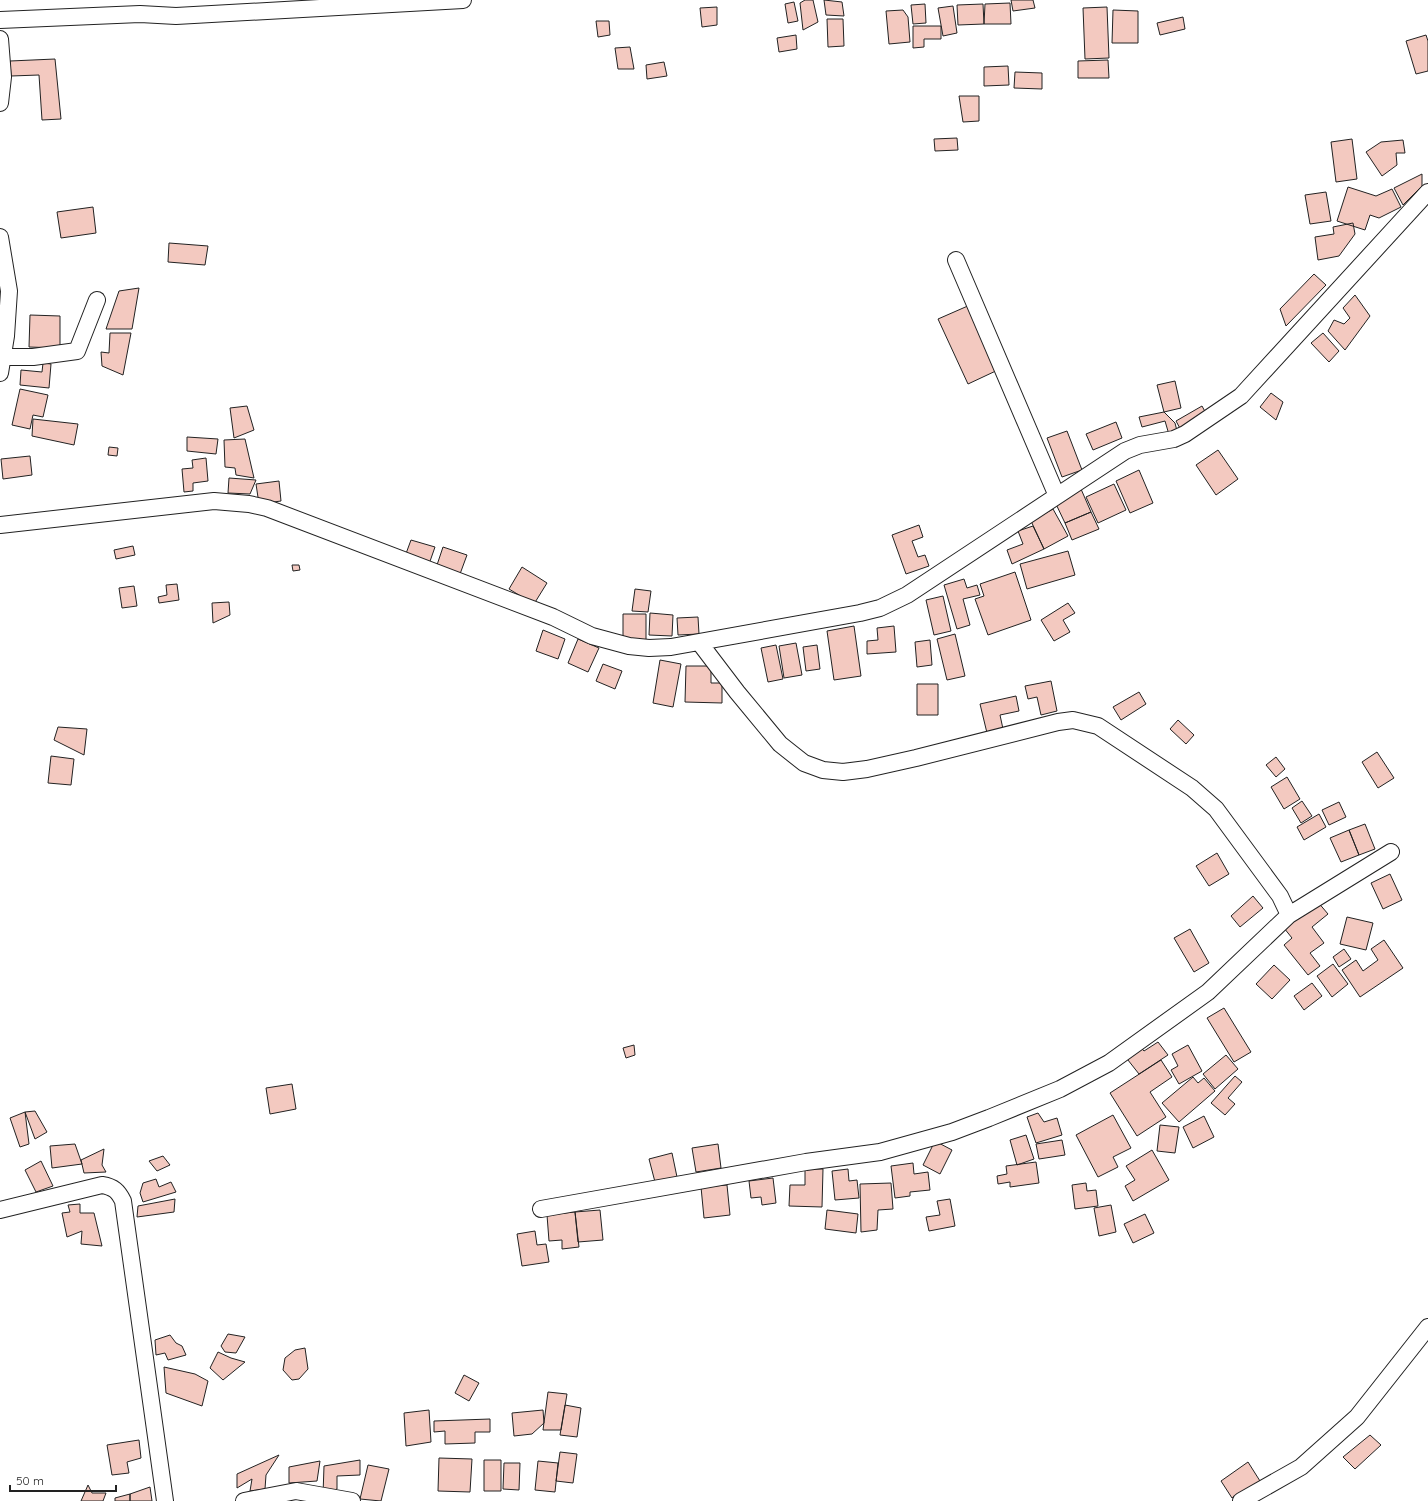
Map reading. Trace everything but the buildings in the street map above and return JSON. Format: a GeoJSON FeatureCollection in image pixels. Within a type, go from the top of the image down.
{"type":"FeatureCollection","features":[{"type":"Feature","properties":{"kind":"street"},"geometry":{"type":"LineString","coordinates":[[0,20],[140,14],[176,16],[463,0]]}},
{"type":"Feature","properties":{"kind":"street"},"geometry":{"type":"LineString","coordinates":[[0,39],[3,77],[0,103]]}},
{"type":"Feature","properties":{"kind":"street"},"geometry":{"type":"LineString","coordinates":[[0,525],[214,501],[249,504],[274,510],[553,617],[592,636],[611,642],[649,648],[671,647],[880,608],[907,595],[1124,451],[1140,445],[1174,439],[1185,434],[1241,396],[1428,192]]}},
{"type":"Feature","properties":{"kind":"street"},"geometry":{"type":"LineString","coordinates":[[0,237],[9,291],[6,336],[0,373]]}},
{"type":"Feature","properties":{"kind":"street"},"geometry":{"type":"LineString","coordinates":[[956,260],[1057,496]]}},
{"type":"Feature","properties":{"kind":"street"},"geometry":{"type":"LineString","coordinates":[[3,357],[33,357],[77,351],[97,300]]}},
{"type":"Feature","properties":{"kind":"street"},"geometry":{"type":"LineString","coordinates":[[699,642],[737,692],[780,744],[804,763],[823,770],[843,772],[867,769],[1058,722],[1074,720],[1098,726],[1192,788],[1216,809],[1280,896],[1289,915]]}},
{"type":"Feature","properties":{"kind":"street"},"geometry":{"type":"LineString","coordinates":[[541,1208],[806,1162],[880,1152],[952,1132],[1060,1089],[1109,1063],[1208,992],[1289,915],[1391,852]]}},
{"type":"Feature","properties":{"kind":"street"},"geometry":{"type":"LineString","coordinates":[[0,1210],[102,1186],[112,1187],[118,1191],[123,1201],[165,1501]]}},
{"type":"Feature","properties":{"kind":"street"},"geometry":{"type":"LineString","coordinates":[[1241,1501],[1301,1467],[1357,1417],[1428,1327]]}},
{"type":"Feature","properties":{"kind":"street"},"geometry":{"type":"LineString","coordinates":[[244,1501],[296,1491],[352,1501]]}}]}
